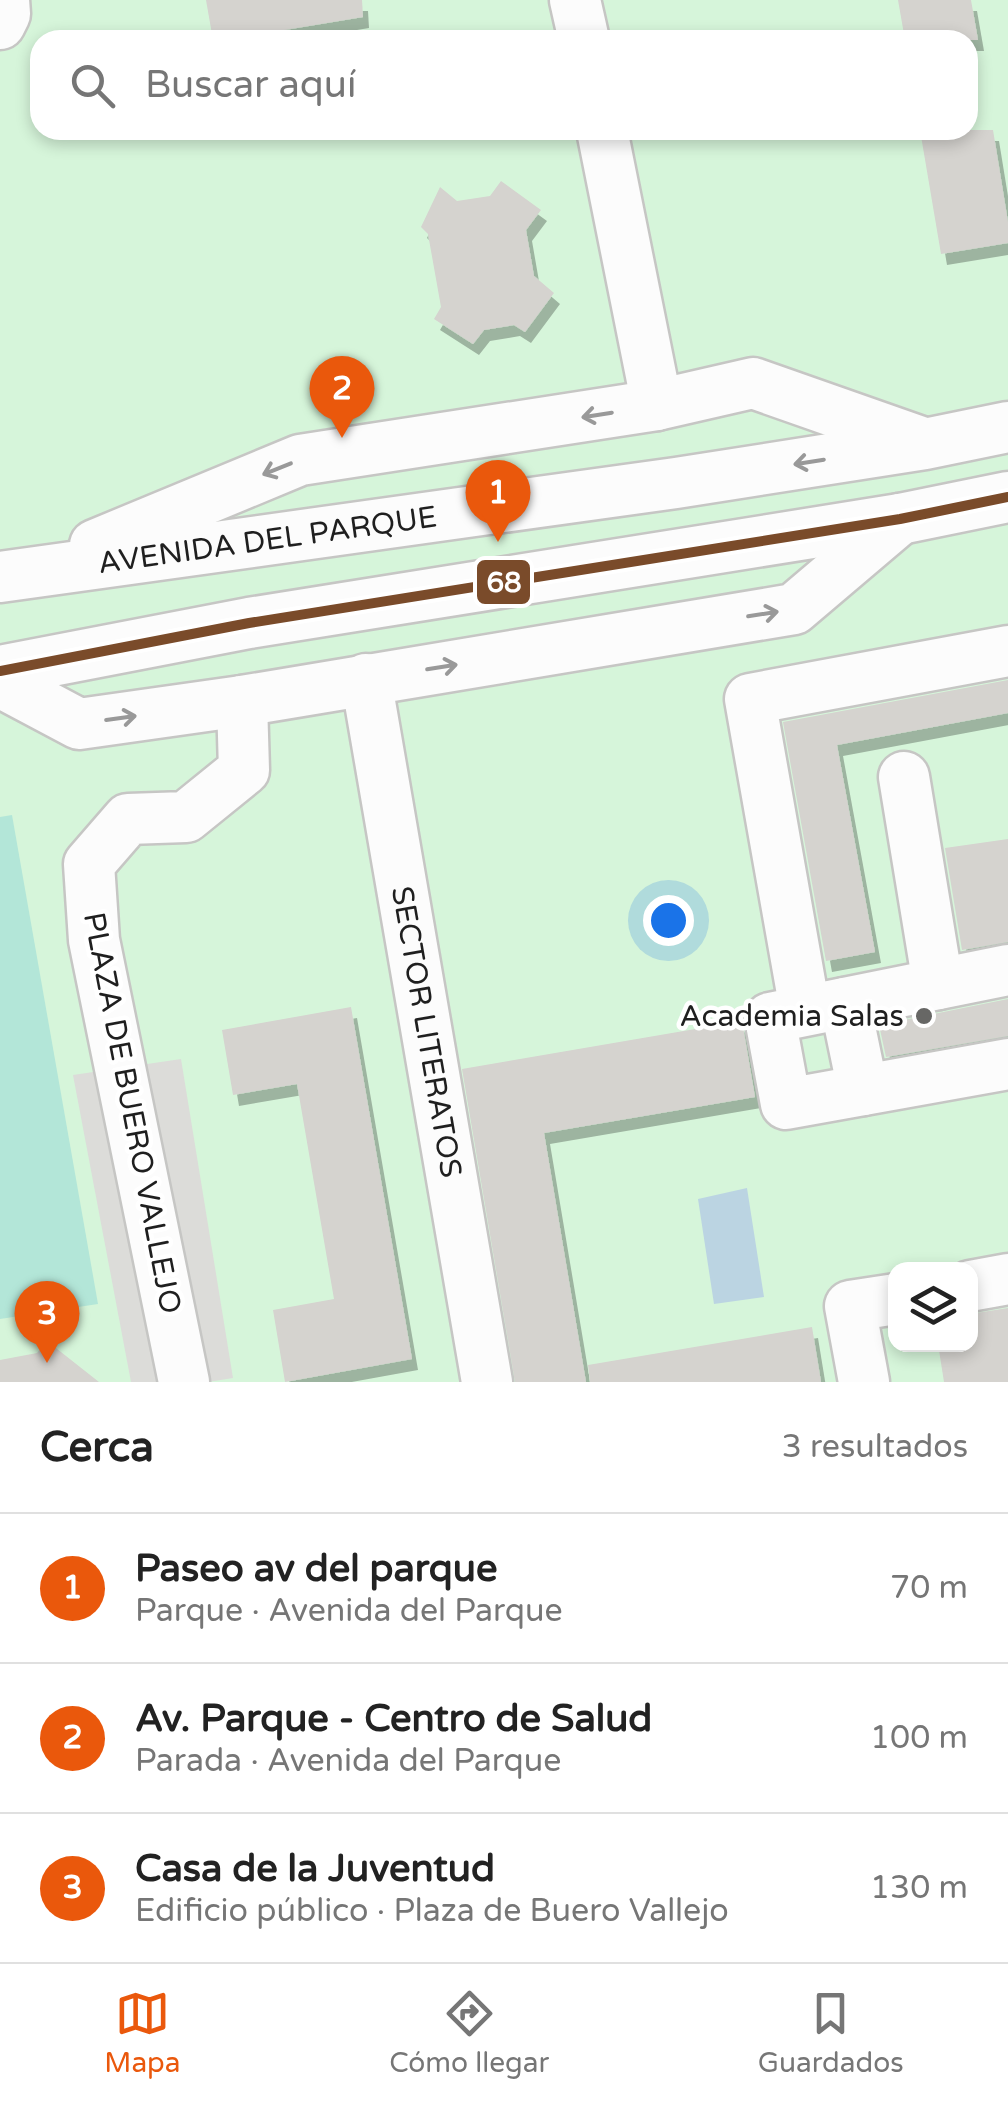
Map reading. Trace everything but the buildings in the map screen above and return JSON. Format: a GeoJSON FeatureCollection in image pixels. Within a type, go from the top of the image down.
{"type":"FeatureCollection","features":[{"type":"Feature","properties":{"kind":"street"},"geometry":{"type":"LineString","coordinates":[[0,24],[4,0]]}},
{"type":"Feature","properties":{"kind":"street"},"geometry":{"type":"LineString","coordinates":[[576,0],[582,30]]}},
{"type":"Feature","properties":{"kind":"street"},"geometry":{"type":"LineString","coordinates":[[604,140],[658,406]]}},
{"type":"Feature","properties":{"kind":"street"},"geometry":{"type":"LineString","coordinates":[[15,575],[300,460],[658,406],[753,383],[926,444]]}},
{"type":"Feature","properties":{"kind":"street","name":"AVENIDA DEL PARQUE"},"geometry":{"type":"LineString","coordinates":[[15,575],[676,484],[1008,427]]}},
{"type":"Feature","properties":{"kind":"street"},"geometry":{"type":"LineString","coordinates":[[0,671],[248,623],[900,520],[1008,497]]}},
{"type":"Feature","properties":{"kind":"street"},"geometry":{"type":"LineString","coordinates":[[0,682],[79,724],[242,701],[794,609],[900,520]]}},
{"type":"Feature","properties":{"kind":"street"},"geometry":{"type":"LineString","coordinates":[[864,1090],[825,1006],[750,699],[1008,651]]}},
{"type":"Feature","properties":{"kind":"street","name":"SECTOR LITERATOS"},"geometry":{"type":"LineString","coordinates":[[366,679],[481,1381]]}},
{"type":"Feature","properties":{"kind":"street","name":"PLAZA DE BUERO VALLEJO"},"geometry":{"type":"LineString","coordinates":[[184,1382],[94,940],[89,864],[128,819],[186,817],[244,770],[242,701]]}},
{"type":"Feature","properties":{"kind":"street"},"geometry":{"type":"LineString","coordinates":[[904,777],[938,984]]}},
{"type":"Feature","properties":{"kind":"street"},"geometry":{"type":"LineString","coordinates":[[1008,970],[770,1018],[786,1104],[1008,1064]]}},
{"type":"Feature","properties":{"kind":"street"},"geometry":{"type":"LineString","coordinates":[[978,1285],[1008,1279]]}},
{"type":"Feature","properties":{"kind":"street"},"geometry":{"type":"LineString","coordinates":[[864,1382],[850,1306],[888,1299]]}},
{"type":"Feature","properties":{"kind":"green space"},"geometry":{"type":"Polygon","coordinates":[[[0,0],[1008,0],[1008,1382],[0,1382],[0,0]]]}},
{"type":"Feature","properties":{"kind":"green space"},"geometry":{"type":"Polygon","coordinates":[[[12,815],[98,1304],[0,1319],[0,817],[12,815]]]}},
{"type":"Feature","properties":{"kind":"shaded area"},"geometry":{"type":"Polygon","coordinates":[[[181,1059],[233,1378],[208,1382],[131,1382],[73,1075],[181,1059]]]}},
{"type":"Feature","properties":{"kind":"water"},"geometry":{"type":"Polygon","coordinates":[[[747,1188],[764,1297],[714,1304],[698,1199],[747,1188]]]}},
{"type":"Feature","properties":{"kind":"transit line","name":"68"},"geometry":{"type":"LineString","coordinates":[[0,671],[249,623],[900,519],[1008,497]]}},
{"type":"Feature","properties":{"kind":"place","name":"Av. Parque - Centro de Salud"},"geometry":{"type":"Point","coordinates":[342,438]}},
{"type":"Feature","properties":{"kind":"place","name":"Paseo av del parque"},"geometry":{"type":"Point","coordinates":[498,542]}},
{"type":"Feature","properties":{"kind":"place","name":"Academia Salas"},"geometry":{"type":"Point","coordinates":[924,1016]}},
{"type":"Feature","properties":{"kind":"place","name":"Casa de la Juventud"},"geometry":{"type":"Point","coordinates":[47,1363]}}]}
